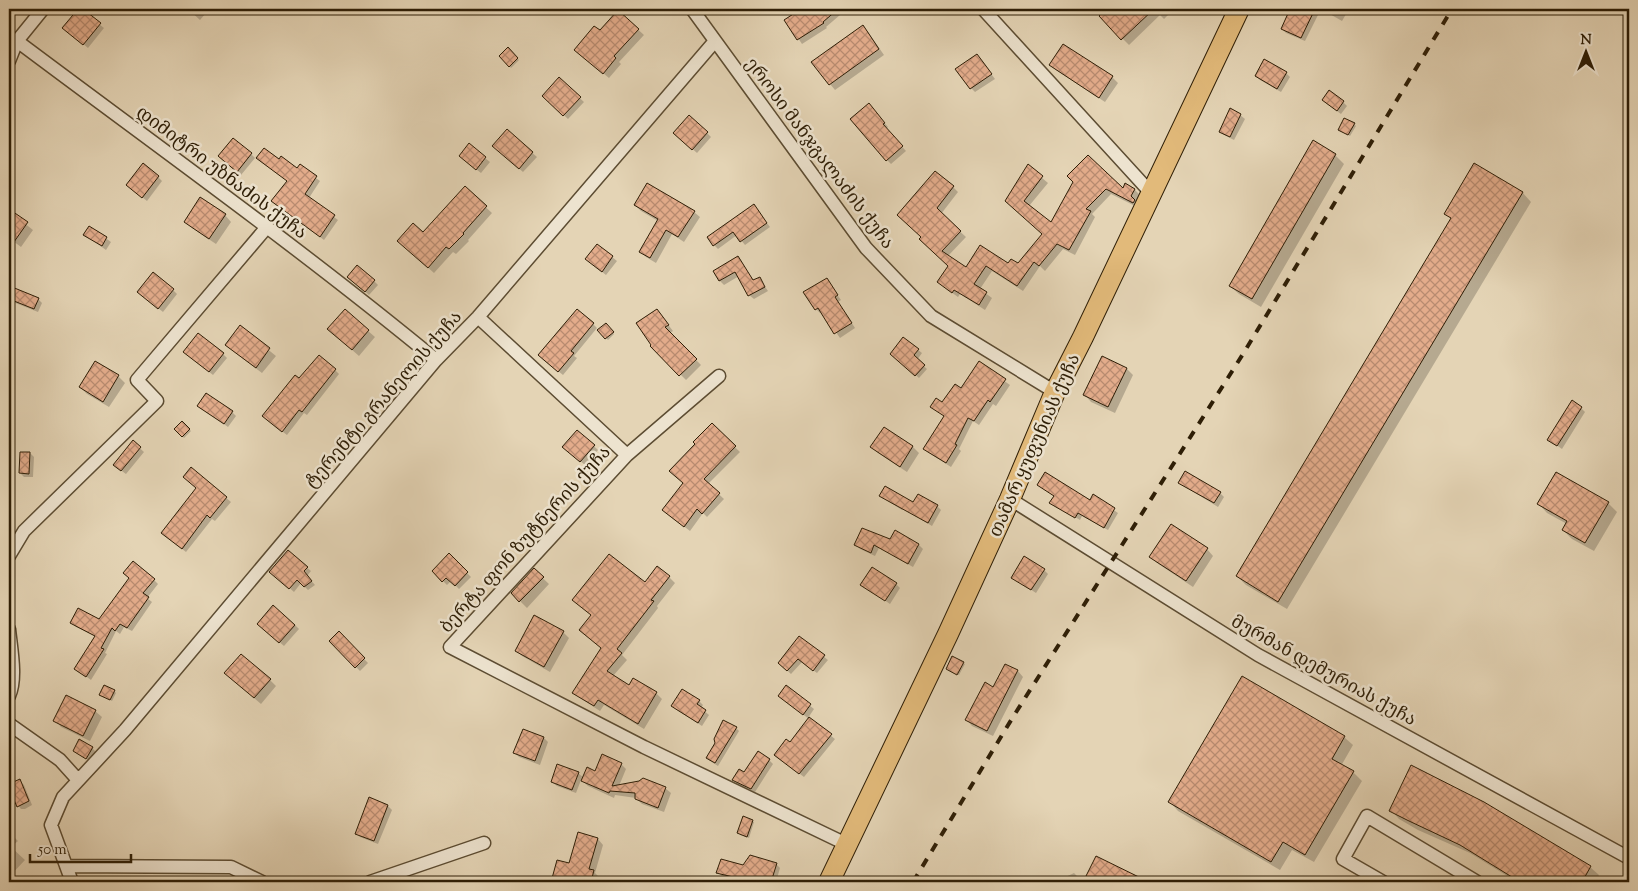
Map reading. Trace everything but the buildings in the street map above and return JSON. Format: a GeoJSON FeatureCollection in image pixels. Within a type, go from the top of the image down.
{"type":"FeatureCollection","features":[{"type":"Feature","properties":{"kind":"main road","name":"თამარ ყუფუნიას ქუჩა"},"geometry":{"type":"LineString","coordinates":[[829,882],[944,643],[1010,499],[1055,392],[1239,9]]}},
{"type":"Feature","properties":{"kind":"street"},"geometry":{"type":"LineString","coordinates":[[9,61],[17,41],[43,9]]}},
{"type":"Feature","properties":{"kind":"street","name":"ეროსი მანჯგალაძის ქუჩა"},"geometry":{"type":"LineString","coordinates":[[692,9],[866,248],[931,316],[1055,392]]}},
{"type":"Feature","properties":{"kind":"street"},"geometry":{"type":"LineString","coordinates":[[983,9],[1151,193]]}},
{"type":"Feature","properties":{"kind":"street","name":"დიმიტრი უზნაძის ქუჩა"},"geometry":{"type":"LineString","coordinates":[[17,41],[373,308],[436,360]]}},
{"type":"Feature","properties":{"kind":"street","name":"ტერენტი გრანელის ქუჩა"},"geometry":{"type":"LineString","coordinates":[[72,882],[51,825],[63,797],[125,730],[436,360],[478,317],[715,41]]}},
{"type":"Feature","properties":{"kind":"street"},"geometry":{"type":"LineString","coordinates":[[9,556],[24,531],[158,401],[137,380],[267,228]]}},
{"type":"Feature","properties":{"kind":"street","name":"ბერტა ფონ ზუტნერის ქუჩა"},"geometry":{"type":"LineString","coordinates":[[478,317],[627,455],[450,647],[644,748],[846,844]]}},
{"type":"Feature","properties":{"kind":"street"},"geometry":{"type":"LineString","coordinates":[[627,455],[719,376]]}},
{"type":"Feature","properties":{"kind":"street","name":"მურმან დემურიას ქუჩა"},"geometry":{"type":"LineString","coordinates":[[1010,499],[1258,655],[1629,858]]}},
{"type":"Feature","properties":{"kind":"street"},"geometry":{"type":"LineString","coordinates":[[9,629],[12,663],[11,691],[9,696]]}},
{"type":"Feature","properties":{"kind":"street"},"geometry":{"type":"LineString","coordinates":[[9,724],[60,760],[78,780]]}},
{"type":"Feature","properties":{"kind":"street"},"geometry":{"type":"LineString","coordinates":[[1383,882],[1343,859],[1367,816],[1478,882]]}},
{"type":"Feature","properties":{"kind":"street"},"geometry":{"type":"LineString","coordinates":[[370,882],[484,843]]}},
{"type":"Feature","properties":{"kind":"street"},"geometry":{"type":"LineString","coordinates":[[66,866],[231,867],[262,882]]}},
{"type":"Feature","properties":{"kind":"railway"},"geometry":{"type":"LineString","coordinates":[[913,882],[1013,717],[1243,354],[1452,9]]}}]}
